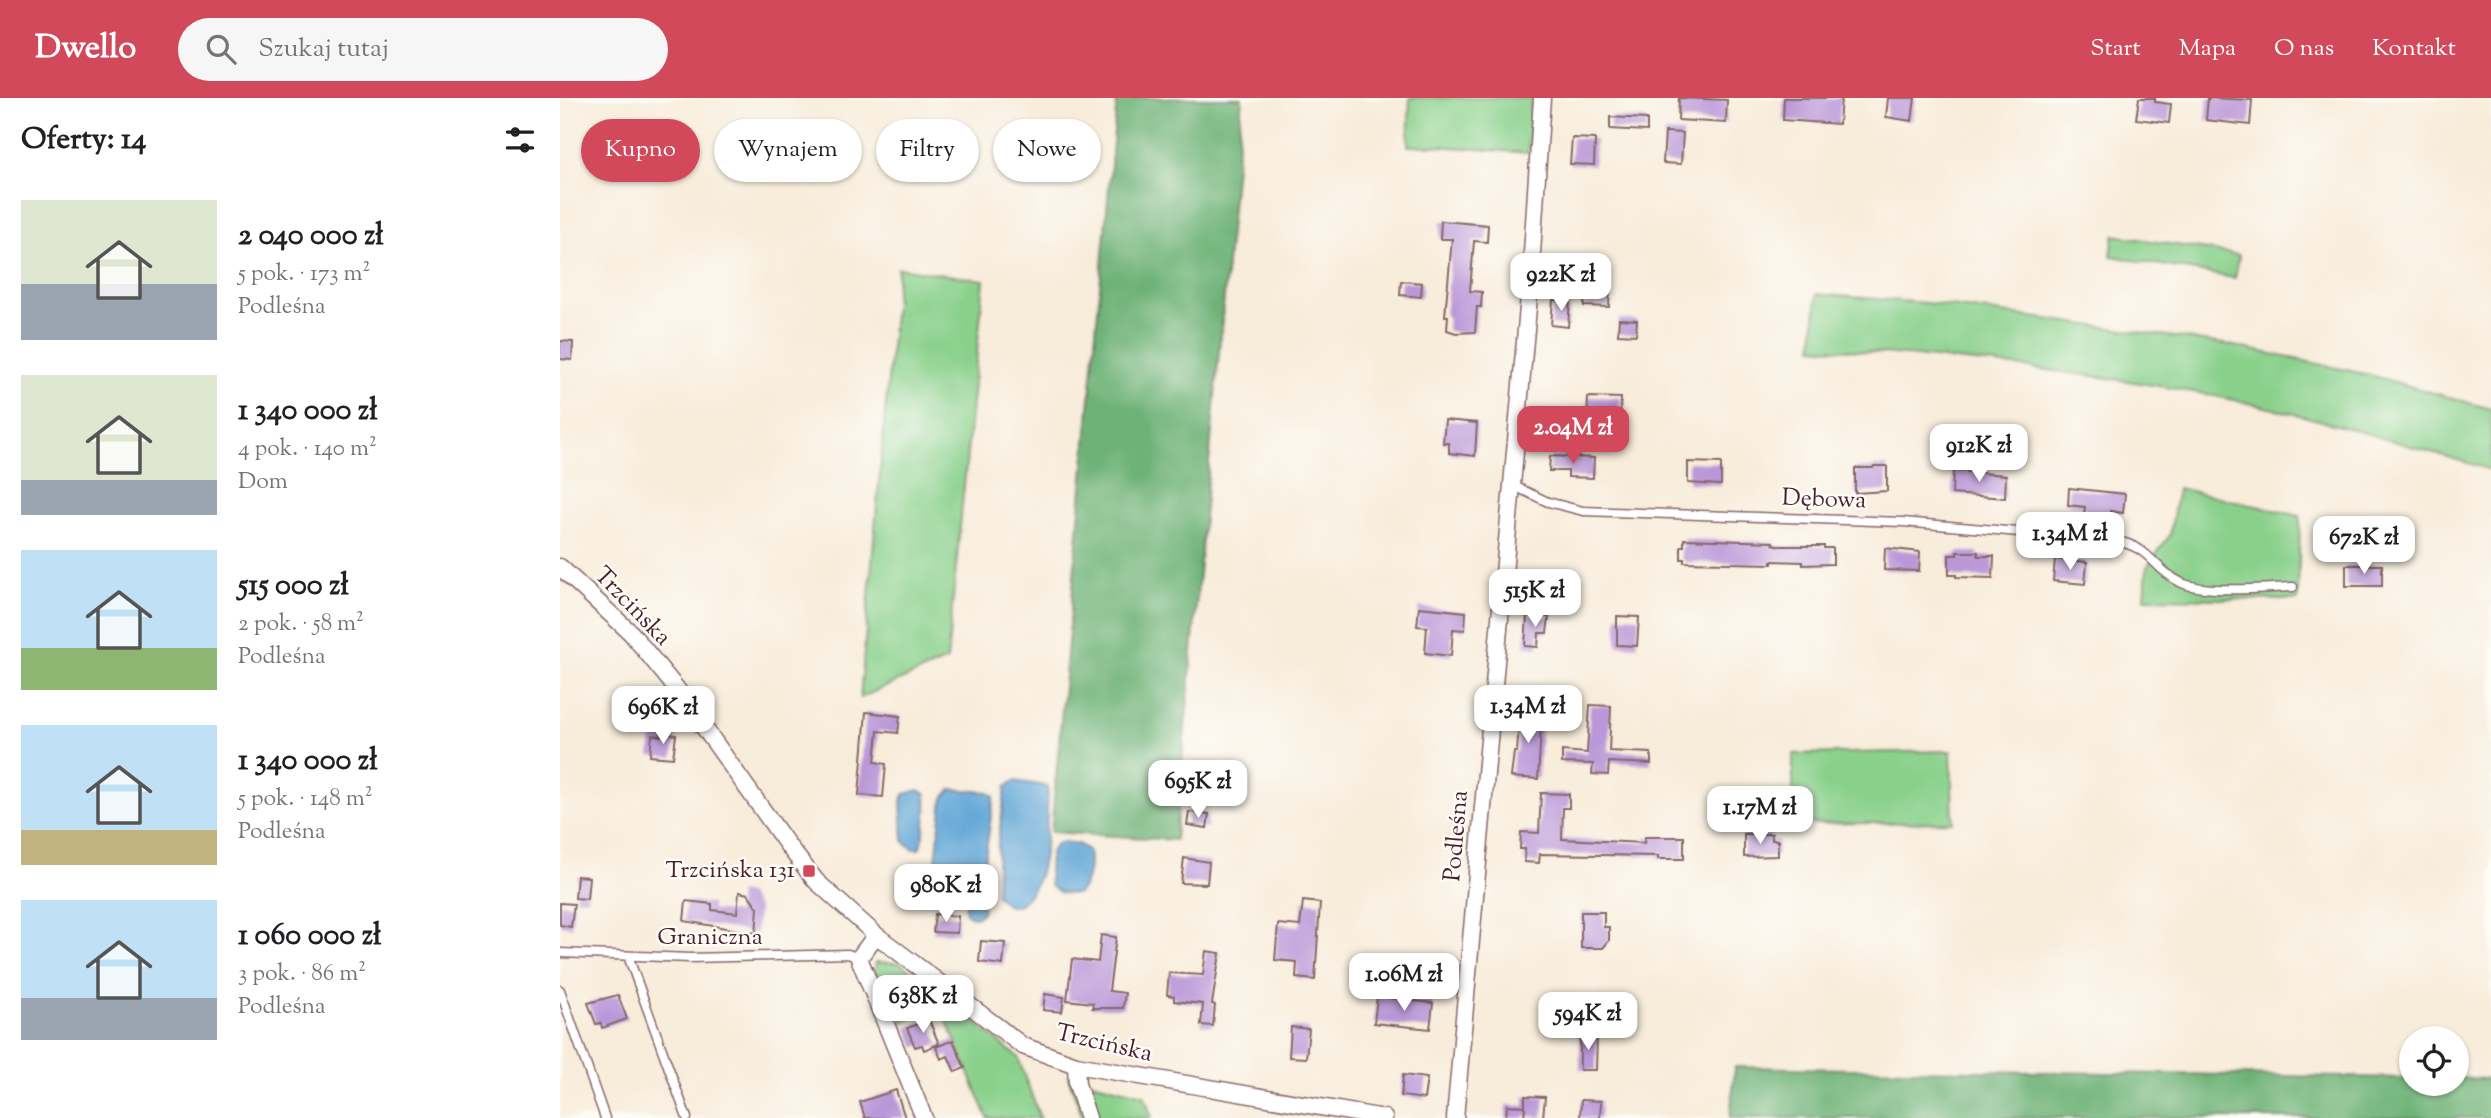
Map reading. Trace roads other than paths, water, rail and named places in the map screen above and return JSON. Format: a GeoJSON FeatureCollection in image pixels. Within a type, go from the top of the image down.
{"type":"FeatureCollection","features":[{"type":"Feature","properties":{"kind":"street","name":"Podleśna"},"geometry":{"type":"LineString","coordinates":[[1455,1118],[1530,285],[1542,98]]}},
{"type":"Feature","properties":{"kind":"street","name":"Trzcińska"},"geometry":{"type":"LineString","coordinates":[[560,567],[631,633],[676,688],[816,881],[876,935],[1023,1046],[1076,1065],[1384,1118]]}},
{"type":"Feature","properties":{"kind":"street"},"geometry":{"type":"LineString","coordinates":[[876,935],[859,958],[925,1118]]}},
{"type":"Feature","properties":{"kind":"street"},"geometry":{"type":"LineString","coordinates":[[1076,1065],[1077,1084],[1088,1118]]}},
{"type":"Feature","properties":{"kind":"lane","name":"Dębowa"},"geometry":{"type":"LineString","coordinates":[[1512,485],[1548,502],[1583,512],[1903,522],[2112,540],[2143,550],[2169,575],[2183,584],[2209,588],[2294,587]]}},
{"type":"Feature","properties":{"kind":"lane","name":"Graniczna"},"geometry":{"type":"LineString","coordinates":[[560,953],[751,957],[848,954],[859,958]]}},
{"type":"Feature","properties":{"kind":"lane"},"geometry":{"type":"LineString","coordinates":[[628,956],[687,1118]]}},
{"type":"Feature","properties":{"kind":"lane"},"geometry":{"type":"LineString","coordinates":[[560,990],[605,1118]]}},
{"type":"Feature","properties":{"kind":"water"},"geometry":{"type":"Polygon","coordinates":[[[1014,781],[1048,786],[1045,847],[1038,877],[1023,901],[1011,906],[996,895],[998,840],[1006,787],[1014,781]]]}},
{"type":"Feature","properties":{"kind":"water"},"geometry":{"type":"Polygon","coordinates":[[[952,789],[987,792],[994,796],[982,879],[977,885],[953,886],[943,882],[936,861],[943,798],[952,789]]]}},
{"type":"Feature","properties":{"kind":"water"},"geometry":{"type":"Polygon","coordinates":[[[919,790],[926,794],[926,822],[919,849],[913,849],[903,841],[901,802],[904,794],[919,790]]]}},
{"type":"Feature","properties":{"kind":"water"},"geometry":{"type":"Polygon","coordinates":[[[1056,844],[1078,844],[1088,850],[1088,874],[1077,894],[1061,893],[1050,886],[1051,852],[1056,844]]]}},
{"type":"Feature","properties":{"kind":"water"},"geometry":{"type":"Polygon","coordinates":[[[974,899],[980,902],[983,908],[980,914],[974,917],[968,914],[965,908],[968,902],[974,899]]]}},
{"type":"Feature","properties":{"kind":"place","name":"Trzcińska 131"},"geometry":{"type":"Point","coordinates":[809,871]}}]}
